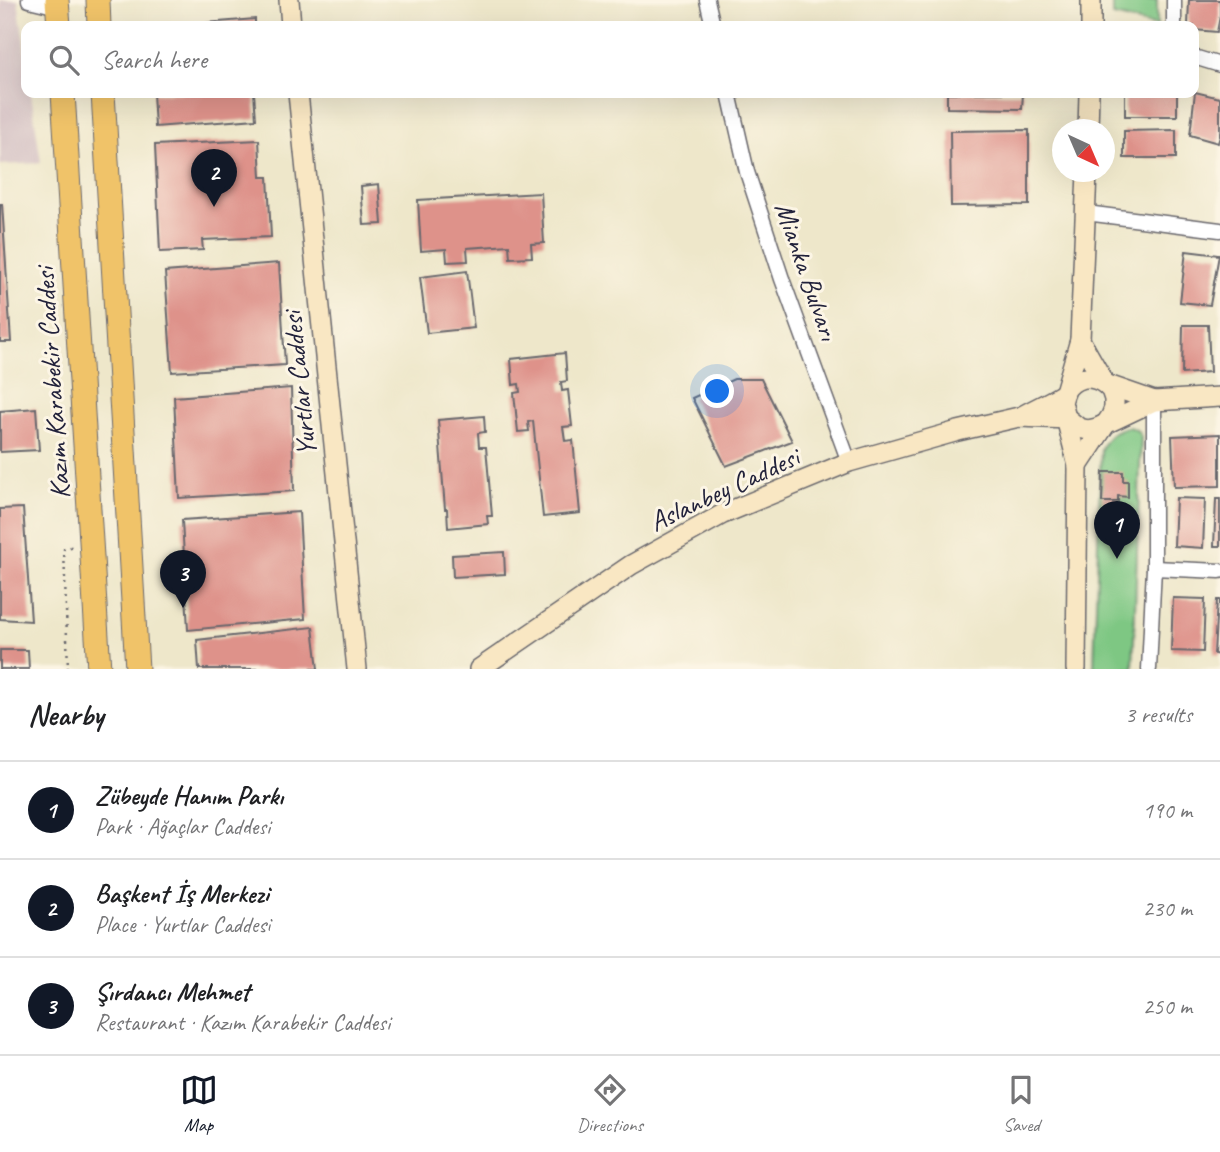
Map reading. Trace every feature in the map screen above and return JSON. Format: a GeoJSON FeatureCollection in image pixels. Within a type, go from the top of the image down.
{"type":"FeatureCollection","features":[{"type":"Feature","properties":{"kind":"main road"},"geometry":{"type":"LineString","coordinates":[[98,0],[99,21]]}},
{"type":"Feature","properties":{"kind":"main road","name":"Kazım Karabekir Caddesi"},"geometry":{"type":"LineString","coordinates":[[63,98],[99,669]]}},
{"type":"Feature","properties":{"kind":"main road"},"geometry":{"type":"LineString","coordinates":[[103,98],[137,669]]}},
{"type":"Feature","properties":{"kind":"street"},"geometry":{"type":"LineString","coordinates":[[29,0],[58,11]]}},
{"type":"Feature","properties":{"kind":"street"},"geometry":{"type":"LineString","coordinates":[[289,0],[291,21]]}},
{"type":"Feature","properties":{"kind":"street"},"geometry":{"type":"LineString","coordinates":[[707,0],[712,21]]}},
{"type":"Feature","properties":{"kind":"street"},"geometry":{"type":"LineString","coordinates":[[1091,0],[1091,21]]}},
{"type":"Feature","properties":{"kind":"street"},"geometry":{"type":"LineString","coordinates":[[1174,0],[1174,21]]}},
{"type":"Feature","properties":{"kind":"street"},"geometry":{"type":"LineString","coordinates":[[1199,59],[1220,65]]}},
{"type":"Feature","properties":{"kind":"street","name":"Yurtlar Caddesi"},"geometry":{"type":"LineString","coordinates":[[299,98],[356,669]]}},
{"type":"Feature","properties":{"kind":"street","name":"Mianka Bulvarı"},"geometry":{"type":"LineString","coordinates":[[730,98],[747,172],[782,279],[849,463]]}},
{"type":"Feature","properties":{"kind":"street"},"geometry":{"type":"LineString","coordinates":[[1088,119],[1089,98]]}},
{"type":"Feature","properties":{"kind":"street"},"geometry":{"type":"LineString","coordinates":[[1076,669],[1078,466],[1062,402],[1080,340],[1087,182]]}},
{"type":"Feature","properties":{"kind":"street"},"geometry":{"type":"LineString","coordinates":[[1086,213],[1220,230]]}},
{"type":"Feature","properties":{"kind":"street"},"geometry":{"type":"LineString","coordinates":[[1080,340],[1105,384],[1154,401]]}},
{"type":"Feature","properties":{"kind":"street"},"geometry":{"type":"LineString","coordinates":[[1019,417],[1064,393],[1082,378],[1098,379],[1105,384],[1111,390],[1114,408],[1078,466]]}},
{"type":"Feature","properties":{"kind":"street"},"geometry":{"type":"LineString","coordinates":[[1019,417],[1068,419],[1079,428],[1088,430],[1154,401],[1220,397]]}},
{"type":"Feature","properties":{"kind":"street"},"geometry":{"type":"LineString","coordinates":[[1149,669],[1154,568],[1154,401]]}},
{"type":"Feature","properties":{"kind":"street","name":"Aslanbey Caddesi"},"geometry":{"type":"LineString","coordinates":[[479,669],[631,565],[723,514],[849,463],[958,431],[1019,417]]}},
{"type":"Feature","properties":{"kind":"street"},"geometry":{"type":"LineString","coordinates":[[1154,568],[1220,571]]}},
{"type":"Feature","properties":{"kind":"path"},"geometry":{"type":"LineString","coordinates":[[68,669],[64,550],[92,538]]}},
{"type":"Feature","properties":{"kind":"shaded area"},"geometry":{"type":"Polygon","coordinates":[[[0,0],[18,0],[21,22],[21,98],[32,98],[41,163],[0,165],[0,0]]]}},
{"type":"Feature","properties":{"kind":"green space"},"geometry":{"type":"Polygon","coordinates":[[[1113,0],[1157,0],[1157,21],[1135,21],[1113,16],[1113,0]]]}},
{"type":"Feature","properties":{"kind":"green space"},"geometry":{"type":"Polygon","coordinates":[[[1128,427],[1136,430],[1141,437],[1133,669],[1094,669],[1101,449],[1112,434],[1128,427]]]}},
{"type":"Feature","properties":{"kind":"building"},"geometry":{"type":"Polygon","coordinates":[[[1189,0],[1220,0],[1217,32],[1199,30],[1199,21],[1188,21],[1189,0]]]}},
{"type":"Feature","properties":{"kind":"building"},"geometry":{"type":"Polygon","coordinates":[[[1199,93],[1220,98],[1218,143],[1190,135],[1194,98],[1199,98],[1199,93]]]}},
{"type":"Feature","properties":{"kind":"building"},"geometry":{"type":"Polygon","coordinates":[[[153,98],[254,98],[256,119],[155,127],[153,98]]]}},
{"type":"Feature","properties":{"kind":"building"},"geometry":{"type":"Polygon","coordinates":[[[947,98],[1023,98],[1022,109],[947,108],[947,98]]]}},
{"type":"Feature","properties":{"kind":"building"},"geometry":{"type":"Polygon","coordinates":[[[1125,98],[1177,98],[1177,116],[1125,116],[1125,98]]]}},
{"type":"Feature","properties":{"kind":"building"},"geometry":{"type":"Polygon","coordinates":[[[1029,130],[1029,205],[951,206],[950,131],[1029,130]]]}},
{"type":"Feature","properties":{"kind":"building"},"geometry":{"type":"Polygon","coordinates":[[[1176,130],[1176,158],[1124,158],[1124,131],[1176,130]]]}},
{"type":"Feature","properties":{"kind":"building"},"geometry":{"type":"Polygon","coordinates":[[[259,140],[261,177],[268,177],[271,237],[202,240],[203,250],[160,252],[155,145],[259,140]]]}},
{"type":"Feature","properties":{"kind":"building"},"geometry":{"type":"Polygon","coordinates":[[[379,184],[382,224],[364,225],[361,186],[379,184]]]}},
{"type":"Feature","properties":{"kind":"building"},"geometry":{"type":"Polygon","coordinates":[[[541,193],[544,243],[531,244],[532,257],[510,258],[509,245],[467,248],[468,261],[447,262],[446,249],[421,251],[418,200],[541,193]]]}},
{"type":"Feature","properties":{"kind":"building"},"geometry":{"type":"Polygon","coordinates":[[[2,204],[11,342],[0,342],[2,204]]]}},
{"type":"Feature","properties":{"kind":"building"},"geometry":{"type":"Polygon","coordinates":[[[1186,251],[1219,255],[1210,305],[1180,302],[1186,251]]]}},
{"type":"Feature","properties":{"kind":"building"},"geometry":{"type":"Polygon","coordinates":[[[279,263],[285,365],[172,372],[165,272],[279,263]]]}},
{"type":"Feature","properties":{"kind":"building"},"geometry":{"type":"Polygon","coordinates":[[[467,271],[474,328],[427,333],[420,277],[467,271]]]}},
{"type":"Feature","properties":{"kind":"building"},"geometry":{"type":"Polygon","coordinates":[[[1183,325],[1208,325],[1210,372],[1182,374],[1183,325]]]}},
{"type":"Feature","properties":{"kind":"building"},"geometry":{"type":"Polygon","coordinates":[[[565,353],[567,381],[561,382],[562,391],[568,390],[572,426],[563,427],[565,441],[573,440],[580,513],[543,517],[533,421],[528,422],[529,431],[518,432],[514,393],[520,392],[519,384],[513,385],[511,359],[565,353]]]}},
{"type":"Feature","properties":{"kind":"building"},"geometry":{"type":"Polygon","coordinates":[[[734,379],[761,379],[792,441],[726,466],[692,398],[734,379]]]}},
{"type":"Feature","properties":{"kind":"building"},"geometry":{"type":"Polygon","coordinates":[[[291,388],[294,491],[179,498],[174,397],[291,388]]]}},
{"type":"Feature","properties":{"kind":"building"},"geometry":{"type":"Polygon","coordinates":[[[36,408],[39,450],[0,452],[0,411],[36,408]]]}},
{"type":"Feature","properties":{"kind":"building"},"geometry":{"type":"Polygon","coordinates":[[[484,416],[485,432],[478,433],[479,447],[486,447],[492,516],[487,516],[488,524],[448,528],[438,420],[484,416]]]}},
{"type":"Feature","properties":{"kind":"building"},"geometry":{"type":"Polygon","coordinates":[[[1220,434],[1220,486],[1174,487],[1172,436],[1220,434]]]}},
{"type":"Feature","properties":{"kind":"building"},"geometry":{"type":"Polygon","coordinates":[[[1103,472],[1123,472],[1123,481],[1128,481],[1128,497],[1118,496],[1118,502],[1102,502],[1103,472]]]}},
{"type":"Feature","properties":{"kind":"building"},"geometry":{"type":"Polygon","coordinates":[[[1176,498],[1205,499],[1203,548],[1174,546],[1176,498]]]}},
{"type":"Feature","properties":{"kind":"building"},"geometry":{"type":"Polygon","coordinates":[[[1216,499],[1220,499],[1220,546],[1214,546],[1216,499]]]}},
{"type":"Feature","properties":{"kind":"building"},"geometry":{"type":"Polygon","coordinates":[[[23,508],[31,621],[0,619],[0,509],[23,508]]]}},
{"type":"Feature","properties":{"kind":"building"},"geometry":{"type":"Polygon","coordinates":[[[299,512],[305,619],[188,630],[182,520],[299,512]]]}},
{"type":"Feature","properties":{"kind":"building"},"geometry":{"type":"Polygon","coordinates":[[[504,552],[505,574],[453,577],[452,555],[504,552]]]}},
{"type":"Feature","properties":{"kind":"building"},"geometry":{"type":"Polygon","coordinates":[[[1173,598],[1205,599],[1203,652],[1171,651],[1173,598]]]}},
{"type":"Feature","properties":{"kind":"building"},"geometry":{"type":"Polygon","coordinates":[[[1217,600],[1220,600],[1220,655],[1214,654],[1217,600]]]}},
{"type":"Feature","properties":{"kind":"building"},"geometry":{"type":"Polygon","coordinates":[[[313,627],[318,669],[199,669],[197,640],[313,627]]]}},
{"type":"Feature","properties":{"kind":"building"},"geometry":{"type":"Polygon","coordinates":[[[0,650],[28,650],[29,669],[0,669],[0,650]]]}},
{"type":"Feature","properties":{"kind":"place","name":"Başkent İş Merkezi"},"geometry":{"type":"Point","coordinates":[214,207]}},
{"type":"Feature","properties":{"kind":"place","name":"Zübeyde Hanım Parkı"},"geometry":{"type":"Point","coordinates":[1117,559]}},
{"type":"Feature","properties":{"kind":"place","name":"Şırdancı Mehmet"},"geometry":{"type":"Point","coordinates":[183,608]}}]}
